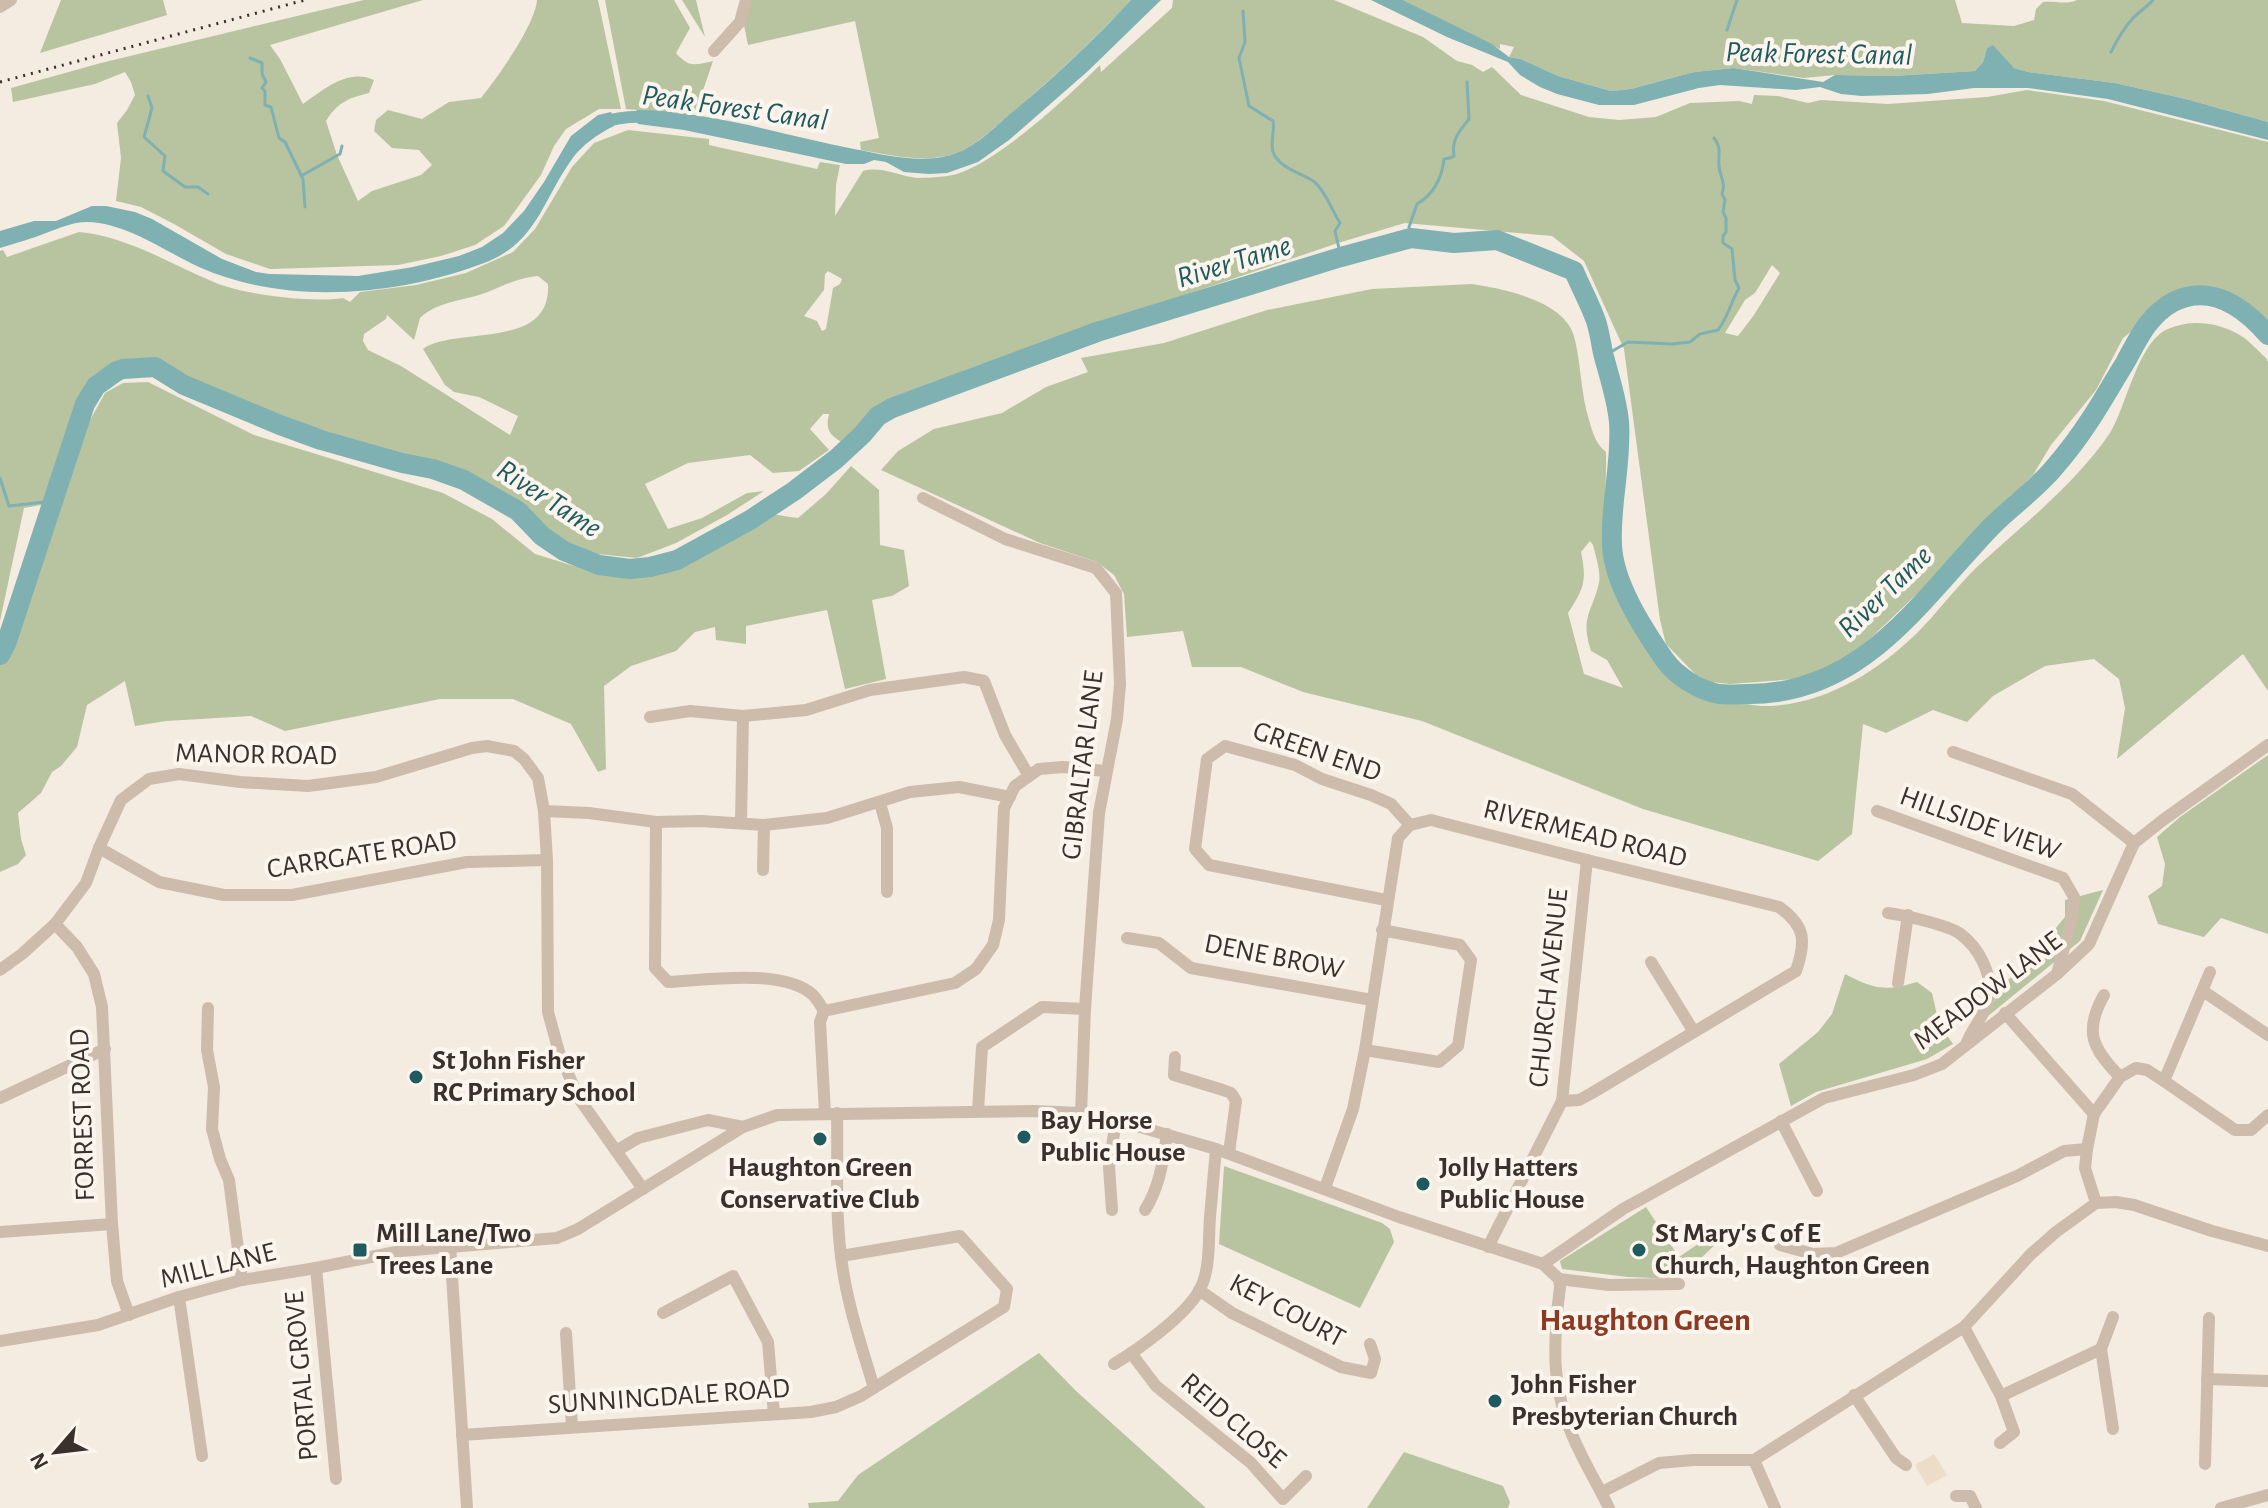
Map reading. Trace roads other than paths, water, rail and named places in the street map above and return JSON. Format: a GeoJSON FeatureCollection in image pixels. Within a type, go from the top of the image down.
{"type":"FeatureCollection","features":[{"type":"Feature","properties":{"kind":"street"},"geometry":{"type":"LineString","coordinates":[[0,7],[11,0]]}},
{"type":"Feature","properties":{"kind":"street"},"geometry":{"type":"LineString","coordinates":[[714,51],[740,22],[746,0]]}},
{"type":"Feature","properties":{"kind":"street","name":"GIBRALTAR LANE"},"geometry":{"type":"LineString","coordinates":[[923,498],[1005,539],[1096,568],[1116,593],[1120,684],[1117,719],[1099,813],[1081,1113]]}},
{"type":"Feature","properties":{"kind":"street"},"geometry":{"type":"LineString","coordinates":[[650,717],[690,711],[743,716],[806,710],[870,690],[964,677],[984,681],[1005,735],[1029,776]]}},
{"type":"Feature","properties":{"kind":"street"},"geometry":{"type":"LineString","coordinates":[[741,822],[743,716]]}},
{"type":"Feature","properties":{"kind":"street","name":"MEADOW LANE"},"geometry":{"type":"LineString","coordinates":[[1543,1264],[1623,1209],[1824,1098],[1914,1075],[1942,1064],[2057,974],[2089,944],[2134,843],[2268,745]]}},
{"type":"Feature","properties":{"kind":"street","name":"MANOR ROAD"},"geometry":{"type":"LineString","coordinates":[[0,970],[55,924],[86,883],[121,800],[149,779],[179,774],[308,786],[376,777],[472,748],[487,746],[514,751],[538,778],[544,811],[548,1012],[559,1052],[578,1097],[643,1189]]}},
{"type":"Feature","properties":{"kind":"street","name":"GREEN END"},"geometry":{"type":"LineString","coordinates":[[1386,900],[1209,865],[1195,849],[1207,759],[1225,746],[1295,765],[1322,779],[1391,804],[1410,825]]}},
{"type":"Feature","properties":{"kind":"street"},"geometry":{"type":"LineString","coordinates":[[1953,752],[2072,794],[2134,843]]}},
{"type":"Feature","properties":{"kind":"street"},"geometry":{"type":"LineString","coordinates":[[824,1011],[955,983],[976,969],[993,945],[999,920],[1004,808],[1015,786],[1039,769],[1106,771]]}},
{"type":"Feature","properties":{"kind":"street"},"geometry":{"type":"LineString","coordinates":[[544,811],[589,813],[656,822],[764,825],[827,818],[910,792],[959,787],[1010,797]]}},
{"type":"Feature","properties":{"kind":"street"},"geometry":{"type":"LineString","coordinates":[[880,803],[887,828],[887,892]]}},
{"type":"Feature","properties":{"kind":"street","name":"HILLSIDE VIEW"},"geometry":{"type":"LineString","coordinates":[[1877,811],[2063,878],[2074,897],[2072,918],[2057,974]]}},
{"type":"Feature","properties":{"kind":"street","name":"RIVERMEAD ROAD"},"geometry":{"type":"LineString","coordinates":[[1410,825],[1431,820],[1779,907],[1799,927],[1803,943],[1796,971],[1592,1093],[1579,1100],[1562,1101]]}},
{"type":"Feature","properties":{"kind":"street"},"geometry":{"type":"LineString","coordinates":[[656,822],[655,968],[668,982],[762,977],[797,986],[813,996],[824,1011]]}},
{"type":"Feature","properties":{"kind":"street"},"geometry":{"type":"LineString","coordinates":[[763,870],[764,825]]}},
{"type":"Feature","properties":{"kind":"street"},"geometry":{"type":"LineString","coordinates":[[1325,1188],[1353,1109],[1398,838],[1410,825]]}},
{"type":"Feature","properties":{"kind":"street","name":"CARRGATE ROAD"},"geometry":{"type":"LineString","coordinates":[[99,848],[159,882],[224,895],[292,895],[467,862],[547,860]]}},
{"type":"Feature","properties":{"kind":"street","name":"CHURCH AVENUE"},"geometry":{"type":"LineString","coordinates":[[1488,1247],[1562,1101],[1587,860]]}},
{"type":"Feature","properties":{"kind":"street"},"geometry":{"type":"LineString","coordinates":[[1888,913],[1908,915],[1959,933],[1979,955],[1991,981],[1988,1002],[1966,1045]]}},
{"type":"Feature","properties":{"kind":"street"},"geometry":{"type":"LineString","coordinates":[[1898,983],[1908,915]]}},
{"type":"Feature","properties":{"kind":"street","name":"FORREST ROAD"},"geometry":{"type":"LineString","coordinates":[[55,924],[77,947],[94,974],[102,1007],[112,1224],[117,1281],[129,1315]]}},
{"type":"Feature","properties":{"kind":"street"},"geometry":{"type":"LineString","coordinates":[[1365,1050],[1439,1062],[1458,1046],[1461,1032],[1471,960],[1460,945],[1382,930]]}},
{"type":"Feature","properties":{"kind":"street","name":"DENE BROW"},"geometry":{"type":"LineString","coordinates":[[1127,938],[1159,943],[1191,968],[1372,1000]]}},
{"type":"Feature","properties":{"kind":"street"},"geometry":{"type":"LineString","coordinates":[[1651,962],[1694,1032]]}},
{"type":"Feature","properties":{"kind":"street"},"geometry":{"type":"LineString","coordinates":[[2164,1081],[2210,972]]}},
{"type":"Feature","properties":{"kind":"street"},"geometry":{"type":"LineString","coordinates":[[2203,991],[2268,1035]]}},
{"type":"Feature","properties":{"kind":"street"},"geometry":{"type":"LineString","coordinates":[[2104,995],[2094,1013],[2093,1038],[2101,1058],[2120,1077]]}},
{"type":"Feature","properties":{"kind":"street"},"geometry":{"type":"LineString","coordinates":[[978,1111],[982,1047],[1042,1007],[1085,1009]]}},
{"type":"Feature","properties":{"kind":"street"},"geometry":{"type":"LineString","coordinates":[[208,1008],[207,1050],[214,1087],[212,1129],[229,1180],[242,1280]]}},
{"type":"Feature","properties":{"kind":"street"},"geometry":{"type":"LineString","coordinates":[[824,1011],[820,1022],[831,1113],[841,1256],[850,1306],[874,1388]]}},
{"type":"Feature","properties":{"kind":"street"},"geometry":{"type":"LineString","coordinates":[[2005,1013],[2094,1114]]}},
{"type":"Feature","properties":{"kind":"street"},"geometry":{"type":"LineString","coordinates":[[0,1098],[105,1049]]}},
{"type":"Feature","properties":{"kind":"street"},"geometry":{"type":"LineString","coordinates":[[1175,1057],[1174,1075],[1231,1093],[1236,1101],[1229,1153]]}},
{"type":"Feature","properties":{"kind":"street"},"geometry":{"type":"LineString","coordinates":[[2096,1203],[2085,1168],[2094,1114],[2120,1077],[2136,1068],[2147,1070],[2235,1130],[2251,1130],[2268,1115]]}},
{"type":"Feature","properties":{"kind":"street"},"geometry":{"type":"LineString","coordinates":[[616,1151],[638,1138],[708,1120],[743,1127],[777,1115],[978,1111],[1081,1113],[1229,1153],[1399,1217],[1543,1264],[1559,1279],[1609,1285],[1679,1284]]}},
{"type":"Feature","properties":{"kind":"street"},"geometry":{"type":"LineString","coordinates":[[1112,1210],[1109,1167],[1116,1120]]}},
{"type":"Feature","properties":{"kind":"street"},"geometry":{"type":"LineString","coordinates":[[1781,1121],[1817,1191]]}},
{"type":"Feature","properties":{"kind":"street","name":"MILL LANE"},"geometry":{"type":"LineString","coordinates":[[0,1341],[98,1325],[179,1297],[242,1280],[401,1251],[557,1238],[578,1229],[743,1127]]}},
{"type":"Feature","properties":{"kind":"street"},"geometry":{"type":"LineString","coordinates":[[1145,1210],[1155,1194],[1160,1177],[1167,1134]]}},
{"type":"Feature","properties":{"kind":"street"},"geometry":{"type":"LineString","coordinates":[[1114,1364],[1187,1306],[1199,1290],[1210,1238],[1216,1149]]}},
{"type":"Feature","properties":{"kind":"street"},"geometry":{"type":"LineString","coordinates":[[1780,1245],[1813,1254],[1836,1253],[2017,1176],[2064,1151],[2087,1149]]}},
{"type":"Feature","properties":{"kind":"street"},"geometry":{"type":"LineString","coordinates":[[1602,1492],[1659,1463],[1754,1460],[1964,1327],[2031,1254],[2096,1203],[2134,1205],[2268,1246]]}},
{"type":"Feature","properties":{"kind":"street"},"geometry":{"type":"LineString","coordinates":[[0,1232],[112,1224]]}},
{"type":"Feature","properties":{"kind":"street","name":"SUNNINGDALE ROAD"},"geometry":{"type":"LineString","coordinates":[[462,1435],[811,1412],[836,1407],[874,1388],[1004,1307],[1007,1289],[960,1236],[841,1256]]}},
{"type":"Feature","properties":{"kind":"street"},"geometry":{"type":"LineString","coordinates":[[450,1245],[467,1508]]}},
{"type":"Feature","properties":{"kind":"street","name":"PORTAL GROVE"},"geometry":{"type":"LineString","coordinates":[[316,1268],[336,1479]]}},
{"type":"Feature","properties":{"kind":"street"},"geometry":{"type":"LineString","coordinates":[[663,1313],[733,1276],[768,1342],[774,1414]]}},
{"type":"Feature","properties":{"kind":"street"},"geometry":{"type":"LineString","coordinates":[[1559,1279],[1554,1349],[1559,1395],[1567,1425],[1609,1508]]}},
{"type":"Feature","properties":{"kind":"street","name":"KEY COURT"},"geometry":{"type":"LineString","coordinates":[[1199,1290],[1232,1313],[1348,1370],[1371,1373],[1375,1359],[1370,1344]]}},
{"type":"Feature","properties":{"kind":"street"},"geometry":{"type":"LineString","coordinates":[[179,1297],[202,1456]]}},
{"type":"Feature","properties":{"kind":"street"},"geometry":{"type":"LineString","coordinates":[[2113,1317],[2101,1349],[2113,1429]]}},
{"type":"Feature","properties":{"kind":"street"},"geometry":{"type":"LineString","coordinates":[[2205,1464],[2209,1318]]}},
{"type":"Feature","properties":{"kind":"street"},"geometry":{"type":"LineString","coordinates":[[1964,1327],[2001,1396],[2014,1432],[2000,1443]]}},
{"type":"Feature","properties":{"kind":"street"},"geometry":{"type":"LineString","coordinates":[[566,1333],[572,1427]]}},
{"type":"Feature","properties":{"kind":"street"},"geometry":{"type":"LineString","coordinates":[[2001,1396],[2101,1349]]}},
{"type":"Feature","properties":{"kind":"street","name":"REID CLOSE"},"geometry":{"type":"LineString","coordinates":[[1131,1353],[1156,1386],[1251,1463],[1283,1499],[1306,1476]]}},
{"type":"Feature","properties":{"kind":"street"},"geometry":{"type":"LineString","coordinates":[[2207,1379],[2268,1381]]}},
{"type":"Feature","properties":{"kind":"street"},"geometry":{"type":"LineString","coordinates":[[1854,1395],[1901,1462]]}},
{"type":"Feature","properties":{"kind":"street"},"geometry":{"type":"LineString","coordinates":[[1754,1460],[1775,1508]]}},
{"type":"Feature","properties":{"kind":"street"},"geometry":{"type":"LineString","coordinates":[[2221,1508],[2268,1495]]}},
{"type":"Feature","properties":{"kind":"street"},"geometry":{"type":"LineString","coordinates":[[1956,1496],[1970,1496],[1976,1508]]}},
{"type":"Feature","properties":{"kind":"water"},"geometry":{"type":"Polygon","coordinates":[[[1131,0],[1161,0],[1088,71],[1009,140],[978,162],[947,173],[904,172],[886,162],[874,160],[864,164],[846,164],[684,130],[638,124],[634,116],[637,110],[665,111],[902,158],[939,158],[968,148],[990,131],[1073,59],[1131,0]]]}},
{"type":"Feature","properties":{"kind":"water"},"geometry":{"type":"Polygon","coordinates":[[[1371,0],[1403,0],[1492,44],[1509,57],[1521,59],[1558,76],[1611,91],[1631,89],[1694,72],[1734,68],[1823,82],[1835,75],[1892,76],[1975,71],[1983,62],[1987,48],[1993,45],[2014,68],[2028,72],[2115,83],[2268,122],[2268,140],[2108,99],[2028,88],[1974,88],[1928,94],[1862,96],[1841,94],[1820,87],[1796,90],[1720,85],[1634,105],[1599,105],[1540,87],[1520,75],[1508,62],[1371,0]]]}},
{"type":"Feature","properties":{"kind":"water"},"geometry":{"type":"Polygon","coordinates":[[[611,112],[615,118],[614,126],[576,154],[537,219],[516,244],[484,263],[415,283],[342,292],[304,292],[268,287],[199,267],[116,227],[87,222],[0,248],[0,231],[34,221],[56,221],[92,206],[106,206],[152,219],[222,259],[256,272],[358,276],[413,267],[459,256],[482,247],[503,233],[524,211],[571,136],[598,115],[611,112]]]}},
{"type":"Feature","properties":{"kind":"waterway"},"geometry":{"type":"LineString","coordinates":[[1727,30],[1737,0]]}},
{"type":"Feature","properties":{"kind":"waterway"},"geometry":{"type":"LineString","coordinates":[[2111,52],[2130,22],[2153,0]]}},
{"type":"Feature","properties":{"kind":"waterway"},"geometry":{"type":"LineString","coordinates":[[1243,11],[1245,42],[1239,58],[1249,106],[1273,121],[1272,148],[1276,158],[1313,181],[1324,194],[1340,223],[1335,231],[1341,257]]}},
{"type":"Feature","properties":{"kind":"waterway"},"geometry":{"type":"LineString","coordinates":[[250,58],[262,63],[266,82],[262,88],[265,91],[265,105],[271,107],[279,138],[285,142],[303,179],[305,207]]}},
{"type":"Feature","properties":{"kind":"waterway"},"geometry":{"type":"LineString","coordinates":[[1411,238],[1409,227],[1417,204],[1436,184],[1444,159],[1454,156],[1455,140],[1469,119],[1467,82]]}},
{"type":"Feature","properties":{"kind":"waterway"},"geometry":{"type":"LineString","coordinates":[[148,96],[152,108],[144,137],[165,156],[163,171],[185,187],[198,187],[208,194]]}},
{"type":"Feature","properties":{"kind":"waterway","name":"Peak Forest Canal"},"geometry":{"type":"LineString","coordinates":[[601,123],[625,117],[649,117]]}},
{"type":"Feature","properties":{"kind":"waterway"},"geometry":{"type":"LineString","coordinates":[[1604,356],[1628,342],[1690,342],[1700,334],[1718,330],[1724,320],[1739,288],[1735,280],[1732,249],[1723,243],[1726,232],[1725,200],[1719,148],[1714,138]]}},
{"type":"Feature","properties":{"kind":"waterway"},"geometry":{"type":"LineString","coordinates":[[301,176],[340,154],[342,146]]}},
{"type":"Feature","properties":{"kind":"waterway","name":"River Tame"},"geometry":{"type":"LineString","coordinates":[[0,655],[85,404],[96,386],[123,369],[155,367],[184,385],[321,440],[464,480],[518,511],[542,536],[564,551],[599,565],[630,569],[650,567],[677,560],[750,520],[836,459],[878,416],[892,408],[1097,332],[1411,238],[1454,243],[1497,240],[1574,271],[1596,321],[1617,406],[1618,468],[1612,544],[1617,574],[1630,604],[1669,665],[1696,686],[1723,694],[1789,690],[1825,678],[1857,661],[1886,638],[1991,527],[2039,484],[2077,439],[2144,329],[2164,308],[2187,297],[2213,297],[2237,307],[2268,335]]}},
{"type":"Feature","properties":{"kind":"waterway"},"geometry":{"type":"LineString","coordinates":[[0,478],[9,506],[53,501]]}},
{"type":"Feature","properties":{"kind":"railway"},"geometry":{"type":"LineString","coordinates":[[0,82],[305,0]]}},
{"type":"Feature","properties":{"kind":"place","name":"St John Fisher RC Primary School"},"geometry":{"type":"Point","coordinates":[416,1077]}},
{"type":"Feature","properties":{"kind":"place","name":"Bay Horse Public House"},"geometry":{"type":"Point","coordinates":[1024,1137]}},
{"type":"Feature","properties":{"kind":"place","name":"Haughton Green Conservative Club"},"geometry":{"type":"Point","coordinates":[820,1139]}},
{"type":"Feature","properties":{"kind":"place","name":"Jolly Hatters Public House"},"geometry":{"type":"Point","coordinates":[1423,1184]}},
{"type":"Feature","properties":{"kind":"place","name":"Mill Lane/Two Trees Lane"},"geometry":{"type":"Point","coordinates":[360,1250]}},
{"type":"Feature","properties":{"kind":"place","name":"St Mary's C of E Church, Haughton Green"},"geometry":{"type":"Point","coordinates":[1639,1250]}},
{"type":"Feature","properties":{"kind":"place","name":"John Fisher Presbyterian Church"},"geometry":{"type":"Point","coordinates":[1495,1401]}},
{"type":"Feature","properties":{"kind":"district","name":"Haughton Green"},"geometry":{"type":"Point","coordinates":[1645,1320]}}]}
